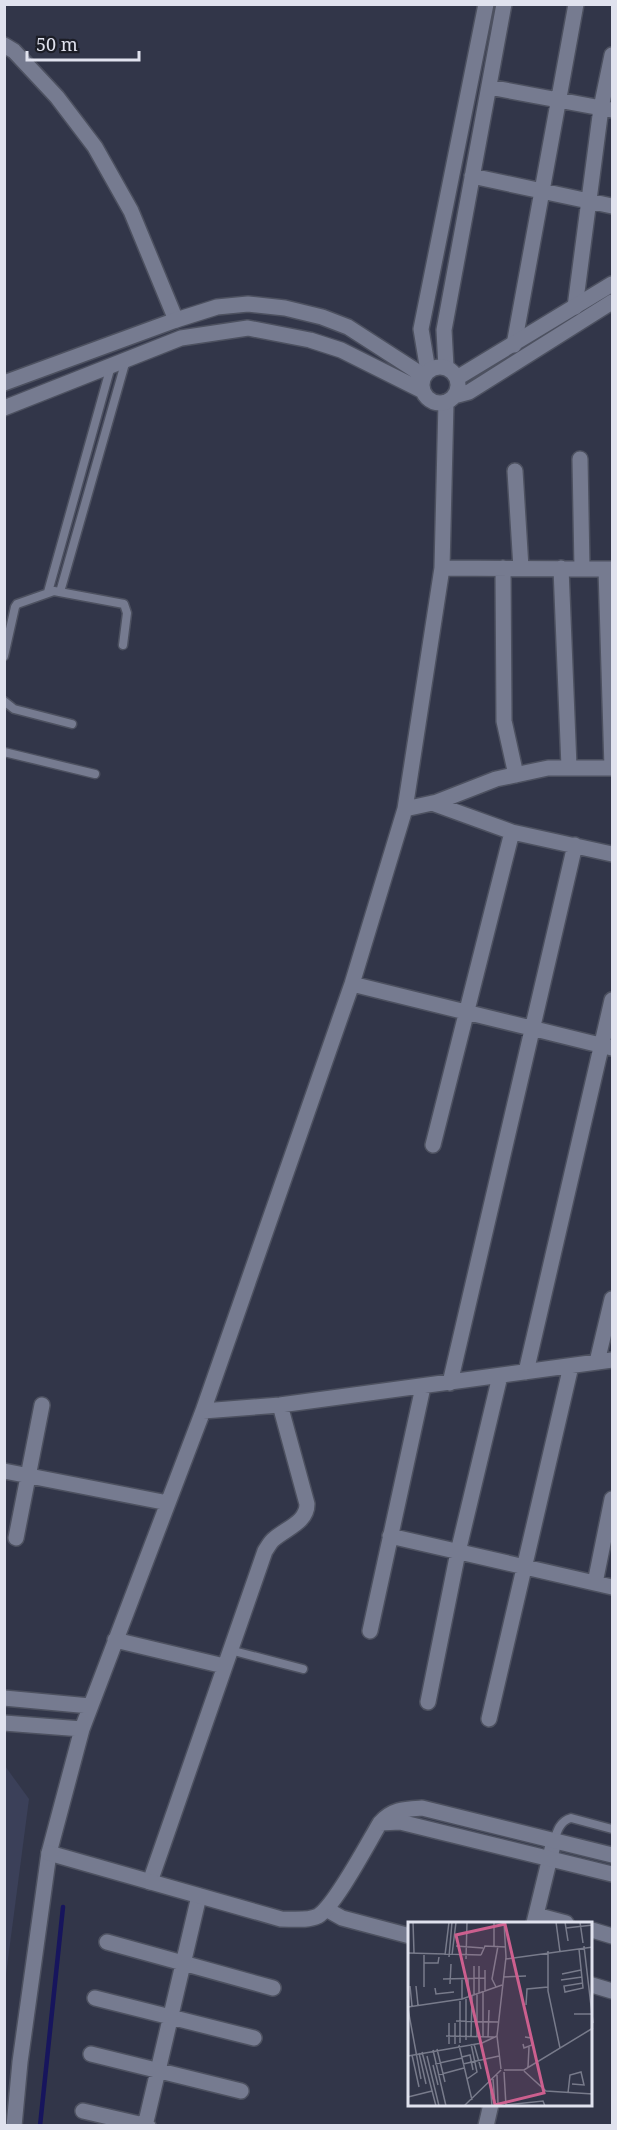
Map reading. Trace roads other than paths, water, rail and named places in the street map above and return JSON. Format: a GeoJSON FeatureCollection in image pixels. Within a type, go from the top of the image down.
{"type":"FeatureCollection","features":[{"type":"Feature","properties":{"kind":"street"},"geometry":{"type":"LineString","coordinates":[[446,367],[444,330],[504,4]]}},
{"type":"Feature","properties":{"kind":"street"},"geometry":{"type":"LineString","coordinates":[[514,345],[576,4]]}},
{"type":"Feature","properties":{"kind":"street"},"geometry":{"type":"LineString","coordinates":[[485,5],[421,329],[425,379],[431,400],[436,403],[469,392],[612,302]]}},
{"type":"Feature","properties":{"kind":"street"},"geometry":{"type":"LineString","coordinates":[[4,45],[14,51],[57,97],[94,147],[131,212],[176,320]]}},
{"type":"Feature","properties":{"kind":"street"},"geometry":{"type":"LineString","coordinates":[[575,307],[589,202],[607,109],[612,55]]}},
{"type":"Feature","properties":{"kind":"street"},"geometry":{"type":"LineString","coordinates":[[489,87],[607,109]]}},
{"type":"Feature","properties":{"kind":"street"},"geometry":{"type":"LineString","coordinates":[[472,176],[612,206]]}},
{"type":"Feature","properties":{"kind":"street"},"geometry":{"type":"LineString","coordinates":[[457,378],[612,284]]}},
{"type":"Feature","properties":{"kind":"street"},"geometry":{"type":"LineString","coordinates":[[4,383],[176,320],[217,307],[248,304],[285,308],[322,317],[348,327],[425,379]]}},
{"type":"Feature","properties":{"kind":"street"},"geometry":{"type":"LineString","coordinates":[[4,408],[181,338],[248,328],[310,340],[425,379]]}},
{"type":"Feature","properties":{"kind":"street"},"geometry":{"type":"LineString","coordinates":[[14,2126],[20,2062],[50,1853],[82,1729],[203,1411],[352,984],[405,809],[442,568],[450,399],[459,388],[453,371],[446,367],[436,367],[425,379]]}},
{"type":"Feature","properties":{"kind":"street"},"geometry":{"type":"LineString","coordinates":[[580,459],[582,568]]}},
{"type":"Feature","properties":{"kind":"street"},"geometry":{"type":"LineString","coordinates":[[515,471],[521,568]]}},
{"type":"Feature","properties":{"kind":"street"},"geometry":{"type":"LineString","coordinates":[[405,809],[432,803],[496,779],[548,768],[612,768],[609,569],[442,568]]}},
{"type":"Feature","properties":{"kind":"street"},"geometry":{"type":"LineString","coordinates":[[503,568],[504,721],[516,775]]}},
{"type":"Feature","properties":{"kind":"street"},"geometry":{"type":"LineString","coordinates":[[561,568],[569,767]]}},
{"type":"Feature","properties":{"kind":"street"},"geometry":{"type":"LineString","coordinates":[[432,803],[512,832],[612,854]]}},
{"type":"Feature","properties":{"kind":"street"},"geometry":{"type":"LineString","coordinates":[[433,1145],[512,832]]}},
{"type":"Feature","properties":{"kind":"street"},"geometry":{"type":"LineString","coordinates":[[450,1383],[575,845]]}},
{"type":"Feature","properties":{"kind":"street"},"geometry":{"type":"LineString","coordinates":[[352,984],[607,1047]]}},
{"type":"Feature","properties":{"kind":"street"},"geometry":{"type":"LineString","coordinates":[[526,1372],[607,1047],[612,1000]]}},
{"type":"Feature","properties":{"kind":"street"},"geometry":{"type":"LineString","coordinates":[[203,1411],[280,1405],[605,1361],[612,1299]]}},
{"type":"Feature","properties":{"kind":"street"},"geometry":{"type":"LineString","coordinates":[[489,1719],[571,1366]]}},
{"type":"Feature","properties":{"kind":"street"},"geometry":{"type":"LineString","coordinates":[[428,1702],[458,1552],[500,1376]]}},
{"type":"Feature","properties":{"kind":"street"},"geometry":{"type":"LineString","coordinates":[[369,1631],[423,1387]]}},
{"type":"Feature","properties":{"kind":"street"},"geometry":{"type":"LineString","coordinates":[[16,1538],[42,1405]]}},
{"type":"Feature","properties":{"kind":"street"},"geometry":{"type":"LineString","coordinates":[[150,1882],[265,1551],[273,1540],[303,1518],[307,1512],[307,1504],[280,1405]]}},
{"type":"Feature","properties":{"kind":"street"},"geometry":{"type":"LineString","coordinates":[[4,1471],[168,1503]]}},
{"type":"Feature","properties":{"kind":"street"},"geometry":{"type":"LineString","coordinates":[[596,1583],[612,1499]]}},
{"type":"Feature","properties":{"kind":"street"},"geometry":{"type":"LineString","coordinates":[[390,1536],[612,1587]]}},
{"type":"Feature","properties":{"kind":"street"},"geometry":{"type":"LineString","coordinates":[[115,1640],[224,1666]]}},
{"type":"Feature","properties":{"kind":"street"},"geometry":{"type":"LineString","coordinates":[[4,1698],[90,1706]]}},
{"type":"Feature","properties":{"kind":"street"},"geometry":{"type":"LineString","coordinates":[[4,1723],[82,1729]]}},
{"type":"Feature","properties":{"kind":"street"},"geometry":{"type":"LineString","coordinates":[[50,1853],[282,1919],[301,1920],[318,1916],[331,1904],[388,1813],[422,1808],[612,1855]]}},
{"type":"Feature","properties":{"kind":"street"},"geometry":{"type":"LineString","coordinates":[[380,1823],[400,1822],[612,1874]]}},
{"type":"Feature","properties":{"kind":"street"},"geometry":{"type":"LineString","coordinates":[[554,1841],[535,1919],[558,1922]]}},
{"type":"Feature","properties":{"kind":"street"},"geometry":{"type":"LineString","coordinates":[[83,2111],[146,2125],[199,1896]]}},
{"type":"Feature","properties":{"kind":"street"},"geometry":{"type":"LineString","coordinates":[[326,1909],[342,1918],[408,1935]]}},
{"type":"Feature","properties":{"kind":"street"},"geometry":{"type":"LineString","coordinates":[[593,1931],[612,1936]]}},
{"type":"Feature","properties":{"kind":"street"},"geometry":{"type":"LineString","coordinates":[[107,1942],[273,1988]]}},
{"type":"Feature","properties":{"kind":"street"},"geometry":{"type":"LineString","coordinates":[[593,1986],[612,1991]]}},
{"type":"Feature","properties":{"kind":"street"},"geometry":{"type":"LineString","coordinates":[[95,1998],[254,2038]]}},
{"type":"Feature","properties":{"kind":"street"},"geometry":{"type":"LineString","coordinates":[[91,2054],[241,2091]]}},
{"type":"Feature","properties":{"kind":"street"},"geometry":{"type":"LineString","coordinates":[[486,2126],[491,2106]]}},
{"type":"Feature","properties":{"kind":"lane"},"geometry":{"type":"LineString","coordinates":[[60,592],[126,360]]}},
{"type":"Feature","properties":{"kind":"lane"},"geometry":{"type":"LineString","coordinates":[[48,592],[111,366]]}},
{"type":"Feature","properties":{"kind":"lane"},"geometry":{"type":"LineString","coordinates":[[4,656],[15,607],[48,592],[60,592],[124,604],[127,613],[123,645]]}},
{"type":"Feature","properties":{"kind":"lane"},"geometry":{"type":"LineString","coordinates":[[4,701],[14,708],[72,724]]}},
{"type":"Feature","properties":{"kind":"lane"},"geometry":{"type":"LineString","coordinates":[[4,752],[95,774]]}},
{"type":"Feature","properties":{"kind":"lane"},"geometry":{"type":"LineString","coordinates":[[230,1650],[303,1670]]}},
{"type":"Feature","properties":{"kind":"lane"},"geometry":{"type":"LineString","coordinates":[[554,1841],[559,1827],[565,1820],[571,1818],[612,1829]]}},
{"type":"Feature","properties":{"kind":"waterway"},"geometry":{"type":"LineString","coordinates":[[40,2126],[63,1907]]}}]}
